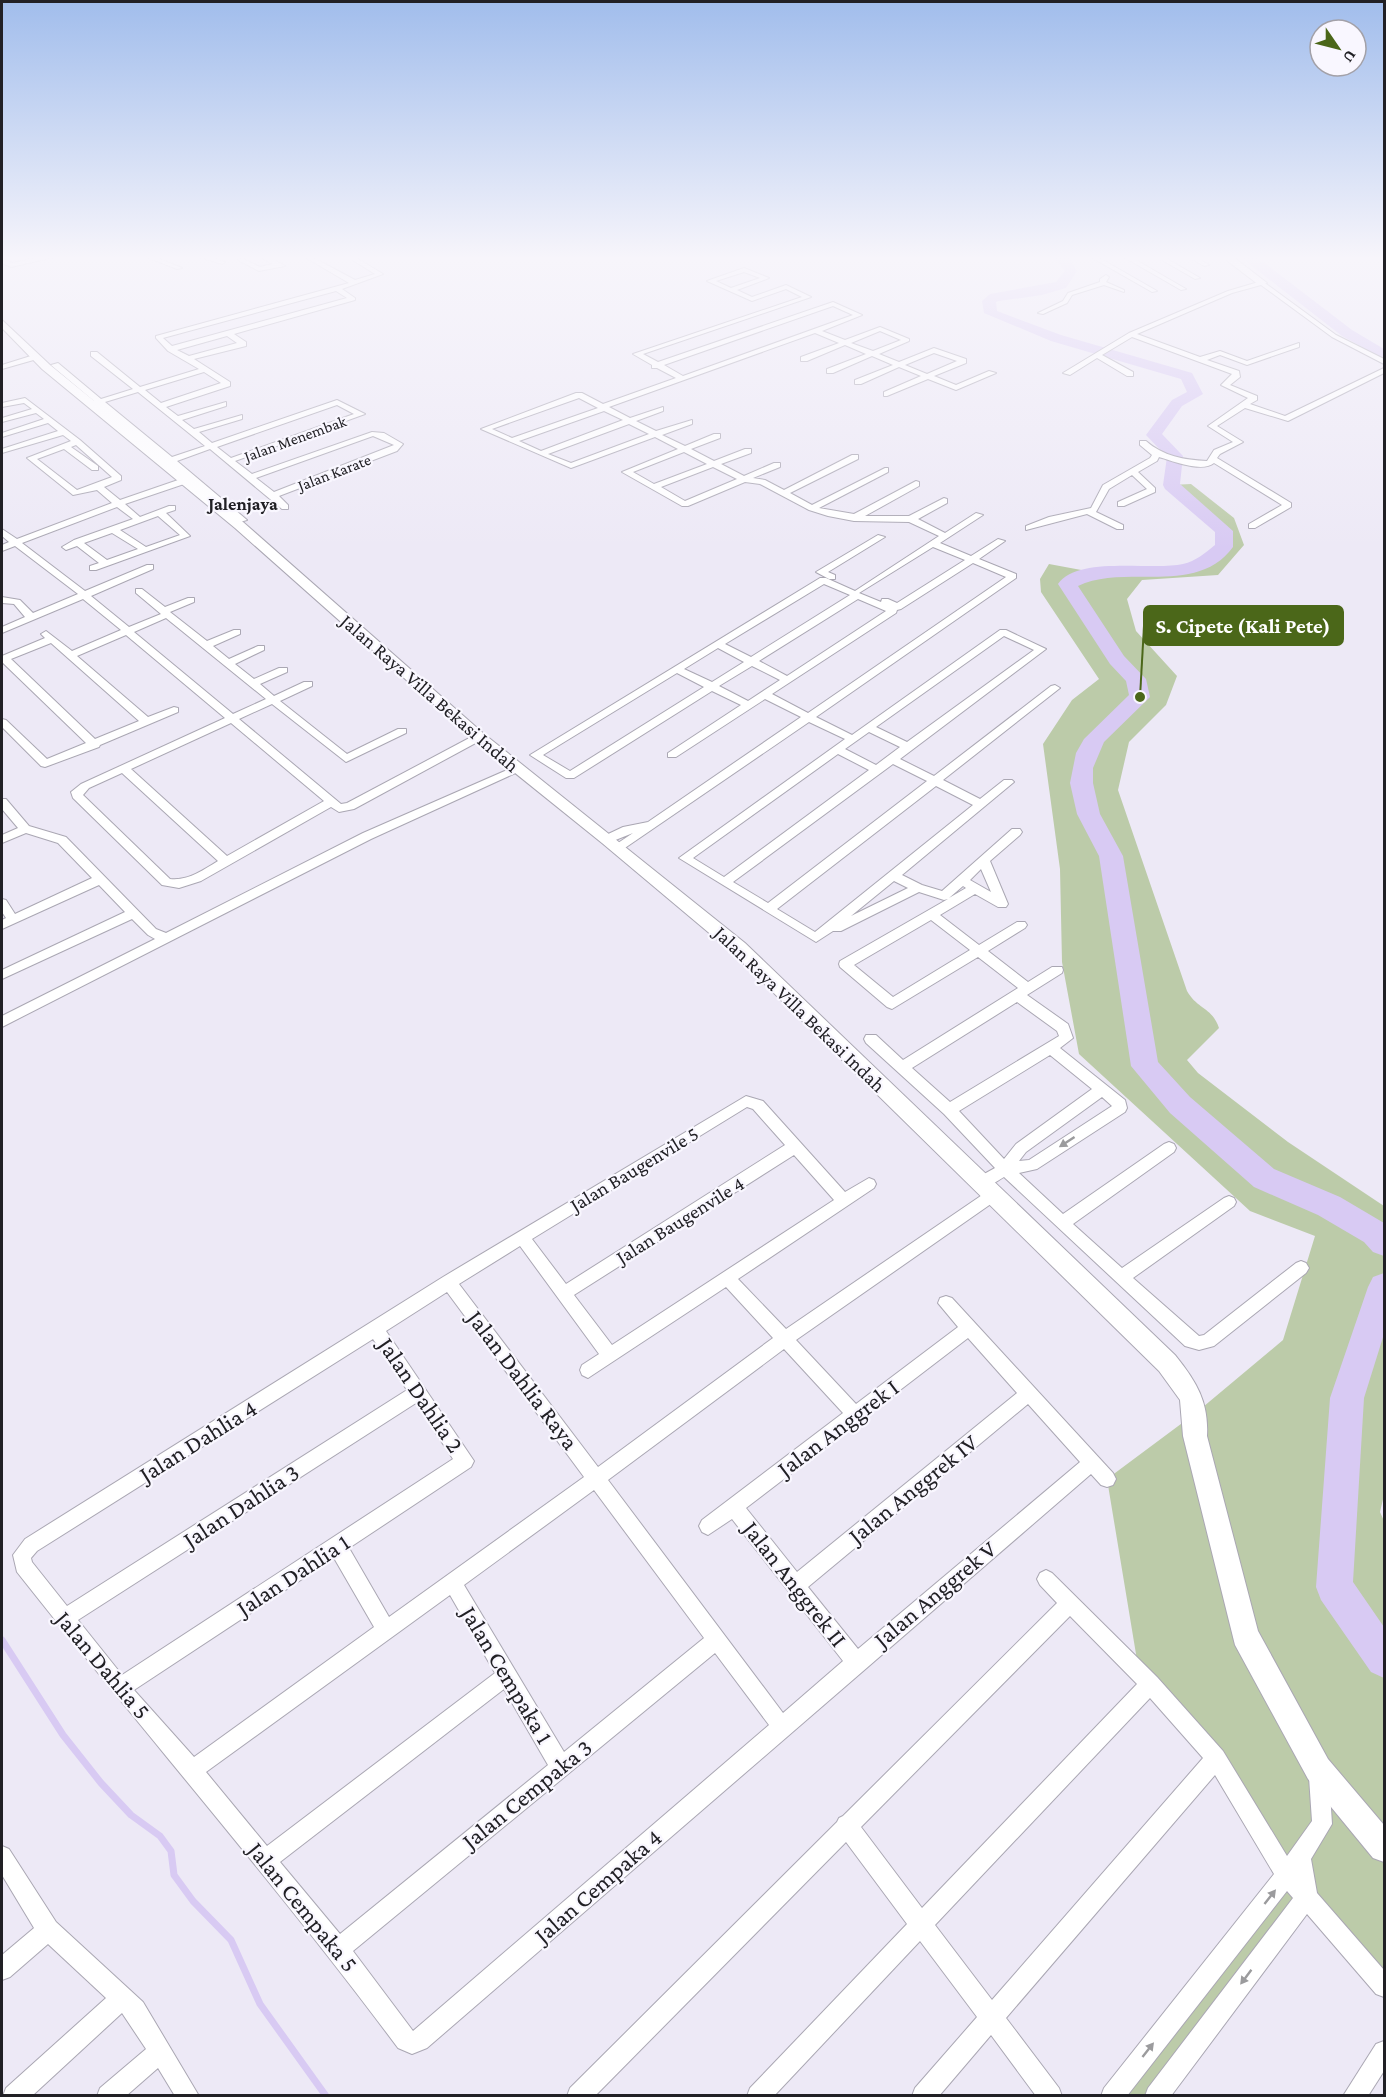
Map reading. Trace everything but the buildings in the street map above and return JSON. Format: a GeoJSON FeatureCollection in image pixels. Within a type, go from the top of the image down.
{"type":"FeatureCollection","features":[{"type":"Feature","properties":{"kind":"main road","name":"Jalan Raya Villa Bekasi Indah"},"geometry":{"type":"LineString","coordinates":[[31,354],[96,403],[166,462],[184,481],[239,525],[516,769],[614,844],[739,948],[1167,1363],[1185,1385],[1197,1412],[1195,1436],[1245,1635],[1270,1685],[1318,1769],[1384,1847]]}},
{"type":"Feature","properties":{"kind":"street"},"geometry":{"type":"LineString","coordinates":[[94,354],[251,477],[285,507]]}},
{"type":"Feature","properties":{"kind":"street"},"geometry":{"type":"LineString","coordinates":[[161,406],[227,384],[179,354]]}},
{"type":"Feature","properties":{"kind":"street"},"geometry":{"type":"LineString","coordinates":[[187,359],[206,354]]}},
{"type":"Feature","properties":{"kind":"street"},"geometry":{"type":"LineString","coordinates":[[637,354],[655,366],[682,378]]}},
{"type":"Feature","properties":{"kind":"street"},"geometry":{"type":"LineString","coordinates":[[655,366],[690,354]]}},
{"type":"Feature","properties":{"kind":"street"},"geometry":{"type":"LineString","coordinates":[[512,441],[750,354]]}},
{"type":"Feature","properties":{"kind":"street"},"geometry":{"type":"LineString","coordinates":[[804,359],[817,354]]}},
{"type":"Feature","properties":{"kind":"street"},"geometry":{"type":"LineString","coordinates":[[830,371],[873,354],[956,388],[992,372]]}},
{"type":"Feature","properties":{"kind":"street"},"geometry":{"type":"LineString","coordinates":[[858,382],[925,354]]}},
{"type":"Feature","properties":{"kind":"street"},"geometry":{"type":"LineString","coordinates":[[887,394],[963,361],[944,354]]}},
{"type":"Feature","properties":{"kind":"street"},"geometry":{"type":"LineString","coordinates":[[1066,373],[1098,354],[1130,374]]}},
{"type":"Feature","properties":{"kind":"street"},"geometry":{"type":"LineString","coordinates":[[1143,443],[1161,456],[1204,465],[1213,459],[1217,452],[1239,442],[1217,430],[1213,425],[1254,398],[1225,385],[1238,374],[1186,354]]}},
{"type":"Feature","properties":{"kind":"street"},"geometry":{"type":"LineString","coordinates":[[1200,359],[1217,354]]}},
{"type":"Feature","properties":{"kind":"street"},"geometry":{"type":"LineString","coordinates":[[1222,354],[1247,363],[1269,354]]}},
{"type":"Feature","properties":{"kind":"street"},"geometry":{"type":"LineString","coordinates":[[1368,354],[1384,362]]}},
{"type":"Feature","properties":{"kind":"street"},"geometry":{"type":"LineString","coordinates":[[1263,356],[1279,363]]}},
{"type":"Feature","properties":{"kind":"street"},"geometry":{"type":"LineString","coordinates":[[2,367],[34,357]]}},
{"type":"Feature","properties":{"kind":"street"},"geometry":{"type":"LineString","coordinates":[[56,365],[96,403],[205,369]]}},
{"type":"Feature","properties":{"kind":"street"},"geometry":{"type":"LineString","coordinates":[[1245,405],[1285,419],[1384,370]]}},
{"type":"Feature","properties":{"kind":"street"},"geometry":{"type":"LineString","coordinates":[[689,422],[656,434],[571,466],[485,429],[579,395],[656,434],[743,479],[762,482],[812,508],[854,518],[911,519],[945,536]]}},
{"type":"Feature","properties":{"kind":"street"},"geometry":{"type":"LineString","coordinates":[[2,405],[23,399],[77,442],[117,476],[113,482],[76,493],[31,459],[77,442]]}},
{"type":"Feature","properties":{"kind":"street","name":"Jalan Menembak"},"geometry":{"type":"LineString","coordinates":[[211,447],[337,402],[361,414],[229,461]]}},
{"type":"Feature","properties":{"kind":"street"},"geometry":{"type":"LineString","coordinates":[[177,419],[223,404]]}},
{"type":"Feature","properties":{"kind":"street"},"geometry":{"type":"LineString","coordinates":[[541,453],[660,409]]}},
{"type":"Feature","properties":{"kind":"street"},"geometry":{"type":"LineString","coordinates":[[2,420],[37,410]]}},
{"type":"Feature","properties":{"kind":"street"},"geometry":{"type":"LineString","coordinates":[[192,432],[239,417]]}},
{"type":"Feature","properties":{"kind":"street"},"geometry":{"type":"LineString","coordinates":[[2,435],[49,420]]}},
{"type":"Feature","properties":{"kind":"street"},"geometry":{"type":"LineString","coordinates":[[2,451],[63,432]]}},
{"type":"Feature","properties":{"kind":"street","name":"Jalan Karate"},"geometry":{"type":"LineString","coordinates":[[273,495],[394,448],[397,443],[376,434],[296,461]]}},
{"type":"Feature","properties":{"kind":"street"},"geometry":{"type":"LineString","coordinates":[[717,436],[626,472],[685,504],[777,465]]}},
{"type":"Feature","properties":{"kind":"street"},"geometry":{"type":"LineString","coordinates":[[65,446],[113,482]]}},
{"type":"Feature","properties":{"kind":"street"},"geometry":{"type":"LineString","coordinates":[[166,462],[211,447]]}},
{"type":"Feature","properties":{"kind":"street"},"geometry":{"type":"LineString","coordinates":[[654,487],[747,451]]}},
{"type":"Feature","properties":{"kind":"street"},"geometry":{"type":"LineString","coordinates":[[1029,528],[1052,519],[1089,512],[1097,506],[1104,489],[1132,470],[1161,456]]}},
{"type":"Feature","properties":{"kind":"street"},"geometry":{"type":"LineString","coordinates":[[784,493],[855,457]]}},
{"type":"Feature","properties":{"kind":"street"},"geometry":{"type":"LineString","coordinates":[[1213,459],[1287,504],[1252,525]]}},
{"type":"Feature","properties":{"kind":"street"},"geometry":{"type":"LineString","coordinates":[[251,477],[296,461],[305,466]]}},
{"type":"Feature","properties":{"kind":"street"},"geometry":{"type":"LineString","coordinates":[[166,462],[243,520]]}},
{"type":"Feature","properties":{"kind":"street"},"geometry":{"type":"LineString","coordinates":[[812,508],[885,470]]}},
{"type":"Feature","properties":{"kind":"street"},"geometry":{"type":"LineString","coordinates":[[1121,504],[1152,490],[1132,470]]}},
{"type":"Feature","properties":{"kind":"street"},"geometry":{"type":"LineString","coordinates":[[314,471],[322,477]]}},
{"type":"Feature","properties":{"kind":"street"},"geometry":{"type":"LineString","coordinates":[[2,548],[120,502],[184,481]]}},
{"type":"Feature","properties":{"kind":"street"},"geometry":{"type":"LineString","coordinates":[[854,518],[916,484]]}},
{"type":"Feature","properties":{"kind":"street"},"geometry":{"type":"LineString","coordinates":[[98,487],[120,502],[139,520]]}},
{"type":"Feature","properties":{"kind":"street"},"geometry":{"type":"LineString","coordinates":[[911,519],[944,501]]}},
{"type":"Feature","properties":{"kind":"street"},"geometry":{"type":"LineString","coordinates":[[66,548],[172,508]]}},
{"type":"Feature","properties":{"kind":"street"},"geometry":{"type":"LineString","coordinates":[[1089,512],[1120,527]]}},
{"type":"Feature","properties":{"kind":"street"},"geometry":{"type":"LineString","coordinates":[[93,568],[186,536],[155,514]]}},
{"type":"Feature","properties":{"kind":"street"},"geometry":{"type":"LineString","coordinates":[[979,515],[933,543],[858,592],[752,662],[713,687],[570,776],[535,755],[823,580],[858,592],[898,607],[1000,541]]}},
{"type":"Feature","properties":{"kind":"street"},"geometry":{"type":"LineString","coordinates":[[112,529],[144,549]]}},
{"type":"Feature","properties":{"kind":"street"},"geometry":{"type":"LineString","coordinates":[[2,532],[83,594],[339,808],[346,808],[479,737]]}},
{"type":"Feature","properties":{"kind":"street"},"geometry":{"type":"LineString","coordinates":[[672,755],[893,611],[821,572],[881,537]]}},
{"type":"Feature","properties":{"kind":"street"},"geometry":{"type":"LineString","coordinates":[[77,542],[105,563]]}},
{"type":"Feature","properties":{"kind":"street"},"geometry":{"type":"LineString","coordinates":[[614,844],[649,826],[1012,576],[933,543]]}},
{"type":"Feature","properties":{"kind":"street"},"geometry":{"type":"LineString","coordinates":[[2,630],[150,567]]}},
{"type":"Feature","properties":{"kind":"street"},"geometry":{"type":"LineString","coordinates":[[139,591],[346,759],[402,731]]}},
{"type":"Feature","properties":{"kind":"street"},"geometry":{"type":"LineString","coordinates":[[2,600],[16,602],[32,618]]}},
{"type":"Feature","properties":{"kind":"street"},"geometry":{"type":"LineString","coordinates":[[71,655],[191,600]]}},
{"type":"Feature","properties":{"kind":"street"},"geometry":{"type":"LineString","coordinates":[[207,645],[237,632]]}},
{"type":"Feature","properties":{"kind":"street"},"geometry":{"type":"LineString","coordinates":[[725,882],[1041,649],[1003,632],[685,858],[816,938]]}},
{"type":"Feature","properties":{"kind":"street"},"geometry":{"type":"LineString","coordinates":[[95,745],[3,659],[49,637],[147,722]]}},
{"type":"Feature","properties":{"kind":"street"},"geometry":{"type":"LineString","coordinates":[[717,644],[788,680]]}},
{"type":"Feature","properties":{"kind":"street"},"geometry":{"type":"LineString","coordinates":[[228,663],[261,648]]}},
{"type":"Feature","properties":{"kind":"street"},"geometry":{"type":"LineString","coordinates":[[676,669],[749,705]]}},
{"type":"Feature","properties":{"kind":"street"},"geometry":{"type":"LineString","coordinates":[[253,683],[283,670]]}},
{"type":"Feature","properties":{"kind":"street"},"geometry":{"type":"LineString","coordinates":[[308,684],[85,786],[77,792],[77,796],[166,882],[179,884],[189,881],[331,802]]}},
{"type":"Feature","properties":{"kind":"street"},"geometry":{"type":"LineString","coordinates":[[769,909],[1055,688]]}},
{"type":"Feature","properties":{"kind":"street"},"geometry":{"type":"LineString","coordinates":[[768,693],[855,737]]}},
{"type":"Feature","properties":{"kind":"street"},"geometry":{"type":"LineString","coordinates":[[2,722],[45,764],[174,710]]}},
{"type":"Feature","properties":{"kind":"street"},"geometry":{"type":"LineString","coordinates":[[869,728],[908,747]]}},
{"type":"Feature","properties":{"kind":"street"},"geometry":{"type":"LineString","coordinates":[[838,750],[877,770]]}},
{"type":"Feature","properties":{"kind":"street"},"geometry":{"type":"LineString","coordinates":[[892,759],[981,804]]}},
{"type":"Feature","properties":{"kind":"street"},"geometry":{"type":"LineString","coordinates":[[124,769],[225,861]]}},
{"type":"Feature","properties":{"kind":"street"},"geometry":{"type":"LineString","coordinates":[[2,1022],[163,937],[367,836],[516,769]]}},
{"type":"Feature","properties":{"kind":"street"},"geometry":{"type":"LineString","coordinates":[[816,938],[1008,782]]}},
{"type":"Feature","properties":{"kind":"street"},"geometry":{"type":"LineString","coordinates":[[2,802],[25,829],[62,840],[152,932],[163,937]]}},
{"type":"Feature","properties":{"kind":"street"},"geometry":{"type":"LineString","coordinates":[[2,839],[25,829]]}},
{"type":"Feature","properties":{"kind":"street"},"geometry":{"type":"LineString","coordinates":[[1016,832],[984,861],[967,886],[931,914],[845,964],[892,1004],[1021,925]]}},
{"type":"Feature","properties":{"kind":"street"},"geometry":{"type":"LineString","coordinates":[[967,886],[1002,904],[984,861]]}},
{"type":"Feature","properties":{"kind":"street"},"geometry":{"type":"LineString","coordinates":[[893,875],[918,888],[944,896],[967,886]]}},
{"type":"Feature","properties":{"kind":"street"},"geometry":{"type":"LineString","coordinates":[[2,903],[7,922],[100,879]]}},
{"type":"Feature","properties":{"kind":"street"},"geometry":{"type":"LineString","coordinates":[[816,938],[918,888]]}},
{"type":"Feature","properties":{"kind":"street"},"geometry":{"type":"LineString","coordinates":[[2,975],[134,913]]}},
{"type":"Feature","properties":{"kind":"street"},"geometry":{"type":"LineString","coordinates":[[931,914],[979,951],[1066,1032],[1066,1038],[949,1110]]}},
{"type":"Feature","properties":{"kind":"street"},"geometry":{"type":"LineString","coordinates":[[902,1068],[1057,970]]}},
{"type":"Feature","properties":{"kind":"street"},"geometry":{"type":"LineString","coordinates":[[871,1039],[949,1110],[1005,1169],[1184,1337],[1199,1343],[1208,1341],[1301,1268]]}},
{"type":"Feature","properties":{"kind":"street"},"geometry":{"type":"LineString","coordinates":[[1005,1169],[1032,1165],[1116,1110],[1120,1104],[1051,1048]]}},
{"type":"Feature","properties":{"kind":"street"},"geometry":{"type":"LineString","coordinates":[[192,1770],[597,1479],[986,1189],[1021,1148],[1101,1090]]}},
{"type":"Feature","properties":{"kind":"street","name":"Jalan Baugenvile 5"},"geometry":{"type":"LineString","coordinates":[[449,1282],[746,1101],[758,1105],[796,1146]]}},
{"type":"Feature","properties":{"kind":"street"},"geometry":{"type":"LineString","coordinates":[[796,1146],[843,1200]]}},
{"type":"Feature","properties":{"kind":"street","name":"Jalan Baugenvile 4"},"geometry":{"type":"LineString","coordinates":[[564,1293],[796,1146]]}},
{"type":"Feature","properties":{"kind":"street"},"geometry":{"type":"LineString","coordinates":[[1062,1223],[1169,1148]]}},
{"type":"Feature","properties":{"kind":"street"},"geometry":{"type":"LineString","coordinates":[[588,1370],[869,1184]]}},
{"type":"Feature","properties":{"kind":"street"},"geometry":{"type":"LineString","coordinates":[[1121,1278],[1229,1202]]}},
{"type":"Feature","properties":{"kind":"street"},"geometry":{"type":"LineString","coordinates":[[522,1237],[609,1355]]}},
{"type":"Feature","properties":{"kind":"street"},"geometry":{"type":"LineString","coordinates":[[727,1278],[855,1414]]}},
{"type":"Feature","properties":{"kind":"street","name":"Jalan Dahlia 4"},"geometry":{"type":"LineString","coordinates":[[22,1555],[42,1539],[449,1282]]}},
{"type":"Feature","properties":{"kind":"street","name":"Jalan Dahlia Raya"},"geometry":{"type":"LineString","coordinates":[[449,1282],[782,1727]]}},
{"type":"Feature","properties":{"kind":"street"},"geometry":{"type":"LineString","coordinates":[[946,1303],[1107,1479]]}},
{"type":"Feature","properties":{"kind":"street","name":"Jalan Dahlia 2"},"geometry":{"type":"LineString","coordinates":[[376,1329],[465,1461]]}},
{"type":"Feature","properties":{"kind":"street","name":"Jalan Anggrek I"},"geometry":{"type":"LineString","coordinates":[[708,1526],[968,1329]]}},
{"type":"Feature","properties":{"kind":"street","name":"Jalan Dahlia 3"},"geometry":{"type":"LineString","coordinates":[[64,1618],[417,1393]]}},
{"type":"Feature","properties":{"kind":"street","name":"Jalan Anggrek IV"},"geometry":{"type":"LineString","coordinates":[[797,1584],[1028,1394]]}},
{"type":"Feature","properties":{"kind":"street","name":"Jalan Dahlia 1"},"geometry":{"type":"LineString","coordinates":[[120,1688],[465,1461]]}},
{"type":"Feature","properties":{"kind":"street","name":"Jalan Anggrek V"},"geometry":{"type":"LineString","coordinates":[[782,1727],[855,1661],[1091,1463]]}},
{"type":"Feature","properties":{"kind":"street","name":"Jalan Anggrek II"},"geometry":{"type":"LineString","coordinates":[[734,1507],[797,1584],[855,1661]]}},
{"type":"Feature","properties":{"kind":"street"},"geometry":{"type":"LineString","coordinates":[[337,1545],[386,1630]]}},
{"type":"Feature","properties":{"kind":"street","name":"Jalan Dahlia 5"},"geometry":{"type":"LineString","coordinates":[[22,1555],[26,1570],[120,1688],[192,1770]]}},
{"type":"Feature","properties":{"kind":"street"},"geometry":{"type":"LineString","coordinates":[[1046,1579],[1150,1684],[1216,1758],[1294,1866],[1307,1897],[1384,1986]]}},
{"type":"Feature","properties":{"kind":"street","name":"Jalan Cempaka 1"},"geometry":{"type":"LineString","coordinates":[[452,1582],[561,1767]]}},
{"type":"Feature","properties":{"kind":"street"},"geometry":{"type":"LineString","coordinates":[[578,2096],[1070,1603]]}},
{"type":"Feature","properties":{"kind":"street","name":"Jalan Cempaka 3"},"geometry":{"type":"LineString","coordinates":[[338,1949],[717,1640]]}},
{"type":"Feature","properties":{"kind":"street"},"geometry":{"type":"LineString","coordinates":[[266,1860],[507,1675]]}},
{"type":"Feature","properties":{"kind":"street"},"geometry":{"type":"LineString","coordinates":[[758,2096],[1150,1684]]}},
{"type":"Feature","properties":{"kind":"street","name":"Jalan Cempaka 4"},"geometry":{"type":"LineString","coordinates":[[412,2043],[420,2040],[782,1727]]}},
{"type":"Feature","properties":{"kind":"street"},"geometry":{"type":"LineString","coordinates":[[923,2096],[1216,1758]]}},
{"type":"Feature","properties":{"kind":"street"},"geometry":{"type":"LineString","coordinates":[[1112,2096],[1294,1866],[1322,1824],[1318,1769]]}},
{"type":"Feature","properties":{"kind":"street","name":"Jalan Cempaka 5"},"geometry":{"type":"LineString","coordinates":[[192,1770],[338,1949],[406,2040],[412,2043]]}},
{"type":"Feature","properties":{"kind":"street"},"geometry":{"type":"LineString","coordinates":[[846,1825],[1051,2096]]}},
{"type":"Feature","properties":{"kind":"street"},"geometry":{"type":"LineString","coordinates":[[2,1856],[48,1930],[123,1997],[144,2022],[188,2096]]}},
{"type":"Feature","properties":{"kind":"street"},"geometry":{"type":"LineString","coordinates":[[1156,2096],[1307,1897]]}},
{"type":"Feature","properties":{"kind":"street"},"geometry":{"type":"LineString","coordinates":[[2,1969],[48,1930]]}},
{"type":"Feature","properties":{"kind":"street"},"geometry":{"type":"LineString","coordinates":[[14,2096],[123,1997]]}},
{"type":"Feature","properties":{"kind":"street"},"geometry":{"type":"LineString","coordinates":[[108,2096],[161,2051]]}},
{"type":"Feature","properties":{"kind":"street"},"geometry":{"type":"LineString","coordinates":[[1354,2096],[1384,2052]]}},
{"type":"Feature","properties":{"kind":"green space"},"geometry":{"type":"Polygon","coordinates":[[[1191,484],[1234,518],[1244,545],[1218,575],[1142,580],[1127,599],[1136,631],[1177,676],[1166,705],[1129,742],[1118,790],[1187,991],[1213,1016],[1219,1028],[1187,1060],[1198,1073],[1288,1142],[1384,1206],[1384,1495],[1380,1512],[1384,1521],[1384,1986],[1308,1897],[1156,2095],[1112,2095],[1287,1875],[1137,1660],[1107,1479],[1197,1412],[1283,1340],[1315,1236],[1250,1211],[1079,1054],[1062,962],[1060,869],[1043,744],[1072,700],[1099,679],[1041,592],[1040,579],[1049,564],[1092,572],[1130,569],[1170,571],[1200,564],[1223,547],[1223,531],[1171,485],[1191,484]]]}},
{"type":"Feature","properties":{"kind":"waterway"},"geometry":{"type":"LineString","coordinates":[[1111,354],[1187,376],[1195,394],[1177,403],[1154,435],[1175,456],[1171,485],[1224,531],[1224,547],[1201,564],[1168,571],[1100,572],[1083,576],[1067,584],[1117,660],[1136,679],[1140,697],[1095,739],[1086,753],[1082,768],[1082,783],[1089,814],[1111,856],[1145,1066],[1180,1105],[1264,1178],[1329,1206],[1375,1233],[1384,1243]]}},
{"type":"Feature","properties":{"kind":"waterway"},"geometry":{"type":"LineString","coordinates":[[1384,1287],[1347,1398],[1334,1587],[1384,1659]]}},
{"type":"Feature","properties":{"kind":"waterway"},"geometry":{"type":"LineString","coordinates":[[2,1640],[63,1735],[101,1783],[131,1815],[160,1836],[171,1851],[174,1875],[193,1901],[231,1940],[260,2004],[326,2096]]}},
{"type":"Feature","properties":{"kind":"place","name":"S. Cipete (Kali Pete)"},"geometry":{"type":"Point","coordinates":[1140,697]}},
{"type":"Feature","properties":{"kind":"district","name":"Jalenjaya"},"geometry":{"type":"Point","coordinates":[243,504]}}]}
